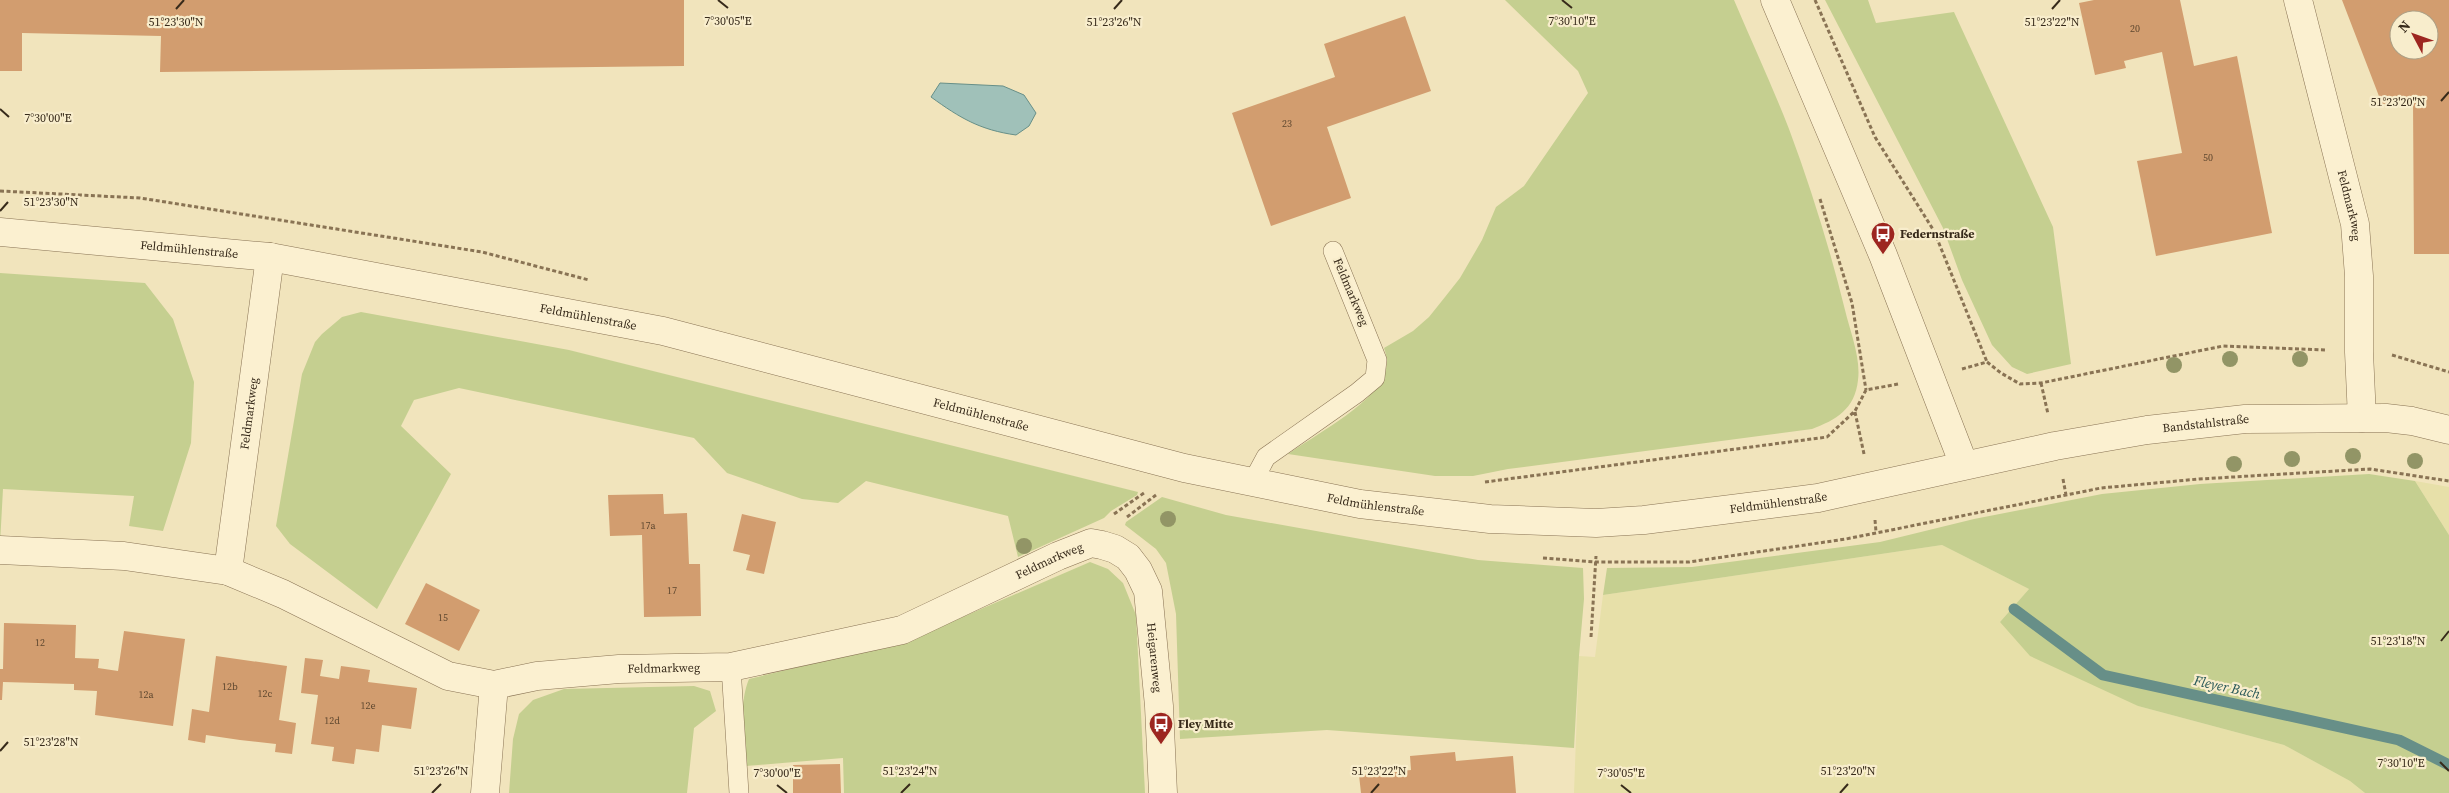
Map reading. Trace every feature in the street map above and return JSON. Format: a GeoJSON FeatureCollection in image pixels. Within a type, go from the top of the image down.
{"type":"FeatureCollection","features":[{"type":"Feature","properties":{"kind":"street"},"geometry":{"type":"LineString","coordinates":[[1775,0],[1883,255],[1964,465]]}},
{"type":"Feature","properties":{"kind":"street","name":"Feldmarkweg"},"geometry":{"type":"LineString","coordinates":[[2298,0],[2355,224],[2359,276],[2359,352],[2362,418]]}},
{"type":"Feature","properties":{"kind":"street","name":"Feldmühlenstraße"},"geometry":{"type":"LineString","coordinates":[[0,232],[270,257],[663,331],[1184,468],[1360,504],[1490,519],[1596,523],[1644,520],[1818,498],[1964,465]]}},
{"type":"Feature","properties":{"kind":"street","name":"Feldmarkweg"},"geometry":{"type":"LineString","coordinates":[[228,571],[270,257]]}},
{"type":"Feature","properties":{"kind":"street","name":"Bandstahlstraße"},"geometry":{"type":"LineString","coordinates":[[1964,465],[2146,430],[2245,418],[2362,418],[2412,421],[2449,430]]}},
{"type":"Feature","properties":{"kind":"street","name":"Feldmarkweg"},"geometry":{"type":"LineString","coordinates":[[0,550],[124,556],[228,571],[283,594],[448,676],[494,685],[536,676],[619,669],[731,667],[902,630],[1058,556],[1097,544]]}},
{"type":"Feature","properties":{"kind":"street","name":"Heigarenweg"},"geometry":{"type":"LineString","coordinates":[[1097,544],[1115,549],[1128,557],[1138,570],[1148,591],[1159,706],[1163,793]]}},
{"type":"Feature","properties":{"kind":"street"},"geometry":{"type":"LineString","coordinates":[[485,793],[494,685]]}},
{"type":"Feature","properties":{"kind":"lane","name":"Feldmarkweg"},"geometry":{"type":"LineString","coordinates":[[1252,483],[1266,457],[1357,393],[1375,378],[1377,360],[1333,251]]}},
{"type":"Feature","properties":{"kind":"lane"},"geometry":{"type":"LineString","coordinates":[[731,667],[740,793]]}},
{"type":"Feature","properties":{"kind":"path"},"geometry":{"type":"LineString","coordinates":[[1815,0],[1875,137],[1934,231],[1987,362],[2001,374],[2020,384],[2041,383],[2222,346],[2394,355],[2449,372]]}},
{"type":"Feature","properties":{"kind":"path"},"geometry":{"type":"LineString","coordinates":[[0,191],[140,198],[482,252],[594,281]]}},
{"type":"Feature","properties":{"kind":"path"},"geometry":{"type":"LineString","coordinates":[[1482,483],[1827,437],[1855,411],[1866,390],[1852,304],[1817,191]]}},
{"type":"Feature","properties":{"kind":"path"},"geometry":{"type":"LineString","coordinates":[[1866,390],[1931,378],[1987,362]]}},
{"type":"Feature","properties":{"kind":"path"},"geometry":{"type":"LineString","coordinates":[[1097,544],[1117,511],[1150,489]]}},
{"type":"Feature","properties":{"kind":"path"},"geometry":{"type":"LineString","coordinates":[[1122,521],[1163,490]]}},
{"type":"Feature","properties":{"kind":"path"},"geometry":{"type":"LineString","coordinates":[[1592,637],[1596,523]]}},
{"type":"Feature","properties":{"kind":"shaded area"},"geometry":{"type":"Polygon","coordinates":[[[2415,481],[2449,487],[2449,535],[2415,481]]]}},
{"type":"Feature","properties":{"kind":"shaded area"},"geometry":{"type":"Polygon","coordinates":[[[1942,545],[2029,589],[2000,622],[2138,706],[2284,745],[2350,781],[2365,793],[1574,793],[1579,656],[1595,657],[1603,595],[1942,545]]]}},
{"type":"Feature","properties":{"kind":"green space"},"geometry":{"type":"Polygon","coordinates":[[[1505,0],[1734,0],[1776,96],[1797,151],[1826,241],[1854,345],[1858,363],[1858,380],[1853,399],[1843,412],[1829,422],[1812,429],[1508,469],[1473,476],[1435,476],[1288,454],[1352,411],[1374,391],[1386,369],[1387,360],[1384,348],[1413,331],[1429,317],[1460,278],[1482,240],[1496,207],[1524,186],[1588,93],[1578,71],[1505,0]]]}},
{"type":"Feature","properties":{"kind":"green space"},"geometry":{"type":"Polygon","coordinates":[[[1825,0],[1868,0],[1876,23],[1954,12],[2053,227],[2071,364],[2027,374],[2012,367],[1992,345],[1962,280],[1943,228],[1825,0]]]}},
{"type":"Feature","properties":{"kind":"green space"},"geometry":{"type":"Polygon","coordinates":[[[0,273],[145,283],[173,319],[194,382],[191,443],[163,531],[129,526],[134,496],[3,489],[0,544],[0,273]]]}},
{"type":"Feature","properties":{"kind":"green space"},"geometry":{"type":"Polygon","coordinates":[[[361,312],[569,350],[1138,492],[1137,495],[1111,511],[1104,518],[1018,557],[1008,516],[866,481],[838,503],[802,499],[727,473],[694,438],[459,388],[414,400],[401,426],[451,474],[377,609],[290,544],[276,526],[302,374],[315,342],[322,334],[342,317],[361,312]]]}},
{"type":"Feature","properties":{"kind":"green space"},"geometry":{"type":"Polygon","coordinates":[[[2369,474],[2415,481],[2449,535],[2449,793],[2365,793],[2350,781],[2284,745],[2138,706],[2030,656],[2000,622],[2029,589],[1942,545],[1603,595],[1607,568],[1692,567],[1880,542],[1974,519],[2102,494],[2200,484],[2369,474]]]}},
{"type":"Feature","properties":{"kind":"green space"},"geometry":{"type":"Polygon","coordinates":[[[1162,497],[1226,515],[1478,560],[1583,568],[1584,599],[1574,748],[1327,730],[1180,739],[1176,614],[1166,563],[1156,549],[1125,525],[1126,522],[1162,497]]]}},
{"type":"Feature","properties":{"kind":"green space"},"geometry":{"type":"Polygon","coordinates":[[[1090,562],[1108,569],[1123,583],[1136,615],[1145,793],[844,793],[843,758],[746,766],[743,711],[749,679],[907,641],[1090,562]]]}},
{"type":"Feature","properties":{"kind":"green space"},"geometry":{"type":"Polygon","coordinates":[[[694,686],[710,691],[716,711],[694,728],[687,793],[509,793],[513,739],[519,714],[533,700],[564,689],[694,686]]]}},
{"type":"Feature","properties":{"kind":"water"},"geometry":{"type":"Polygon","coordinates":[[[940,83],[1003,86],[1024,95],[1036,113],[1029,126],[1016,135],[992,130],[961,117],[931,97],[940,83]]]}},
{"type":"Feature","properties":{"kind":"building"},"geometry":{"type":"Polygon","coordinates":[[[0,0],[684,0],[684,66],[160,72],[161,36],[22,33],[22,71],[0,71],[0,0]]]}},
{"type":"Feature","properties":{"kind":"building"},"geometry":{"type":"Polygon","coordinates":[[[2094,0],[2180,0],[2194,66],[2237,56],[2272,233],[2156,256],[2137,161],[2182,153],[2162,52],[2124,61],[2126,68],[2095,75],[2079,3],[2094,0]]]}},
{"type":"Feature","properties":{"kind":"building"},"geometry":{"type":"Polygon","coordinates":[[[2342,0],[2449,0],[2449,254],[2414,254],[2413,102],[2382,104],[2342,0]]]}},
{"type":"Feature","properties":{"kind":"building"},"geometry":{"type":"Polygon","coordinates":[[[1405,16],[1431,91],[1327,127],[1351,198],[1271,226],[1232,113],[1335,77],[1324,44],[1405,16]]]}},
{"type":"Feature","properties":{"kind":"building"},"geometry":{"type":"Polygon","coordinates":[[[663,494],[664,514],[687,513],[689,564],[700,564],[701,616],[644,617],[642,535],[610,536],[608,495],[663,494]]]}},
{"type":"Feature","properties":{"kind":"building"},"geometry":{"type":"Polygon","coordinates":[[[742,514],[776,522],[764,574],[746,570],[750,555],[733,551],[742,514]]]}},
{"type":"Feature","properties":{"kind":"building"},"geometry":{"type":"Polygon","coordinates":[[[426,583],[480,610],[459,651],[405,624],[426,583]]]}},
{"type":"Feature","properties":{"kind":"building"},"geometry":{"type":"Polygon","coordinates":[[[4,623],[76,625],[75,658],[99,659],[98,668],[118,671],[124,631],[185,639],[173,726],[95,715],[97,691],[74,690],[74,684],[3,682],[2,700],[0,700],[0,669],[3,669],[4,623]]]}},
{"type":"Feature","properties":{"kind":"building"},"geometry":{"type":"Polygon","coordinates":[[[216,656],[287,666],[279,720],[296,723],[292,754],[275,752],[276,744],[206,735],[205,743],[188,740],[192,709],[209,712],[216,656]]]}},
{"type":"Feature","properties":{"kind":"building"},"geometry":{"type":"Polygon","coordinates":[[[305,658],[323,660],[320,676],[339,679],[341,666],[370,670],[368,682],[417,688],[411,729],[382,725],[379,752],[356,749],[354,764],[332,761],[334,747],[311,744],[318,695],[301,693],[305,658]]]}},
{"type":"Feature","properties":{"kind":"building"},"geometry":{"type":"Polygon","coordinates":[[[1455,752],[1456,761],[1513,756],[1516,793],[1361,793],[1359,775],[1411,770],[1410,756],[1455,752]]]}},
{"type":"Feature","properties":{"kind":"building"},"geometry":{"type":"Polygon","coordinates":[[[840,764],[841,793],[793,793],[793,765],[840,764]]]}},
{"type":"Feature","properties":{"kind":"waterway","name":"Fleyer Bach"},"geometry":{"type":"LineString","coordinates":[[2014,609],[2103,675],[2399,740],[2449,765]]}},
{"type":"Feature","properties":{"kind":"place","name":"Federnstraße"},"geometry":{"type":"Point","coordinates":[1883,255]}},
{"type":"Feature","properties":{"kind":"place","name":"Fley Mitte"},"geometry":{"type":"Point","coordinates":[1161,745]}}]}
